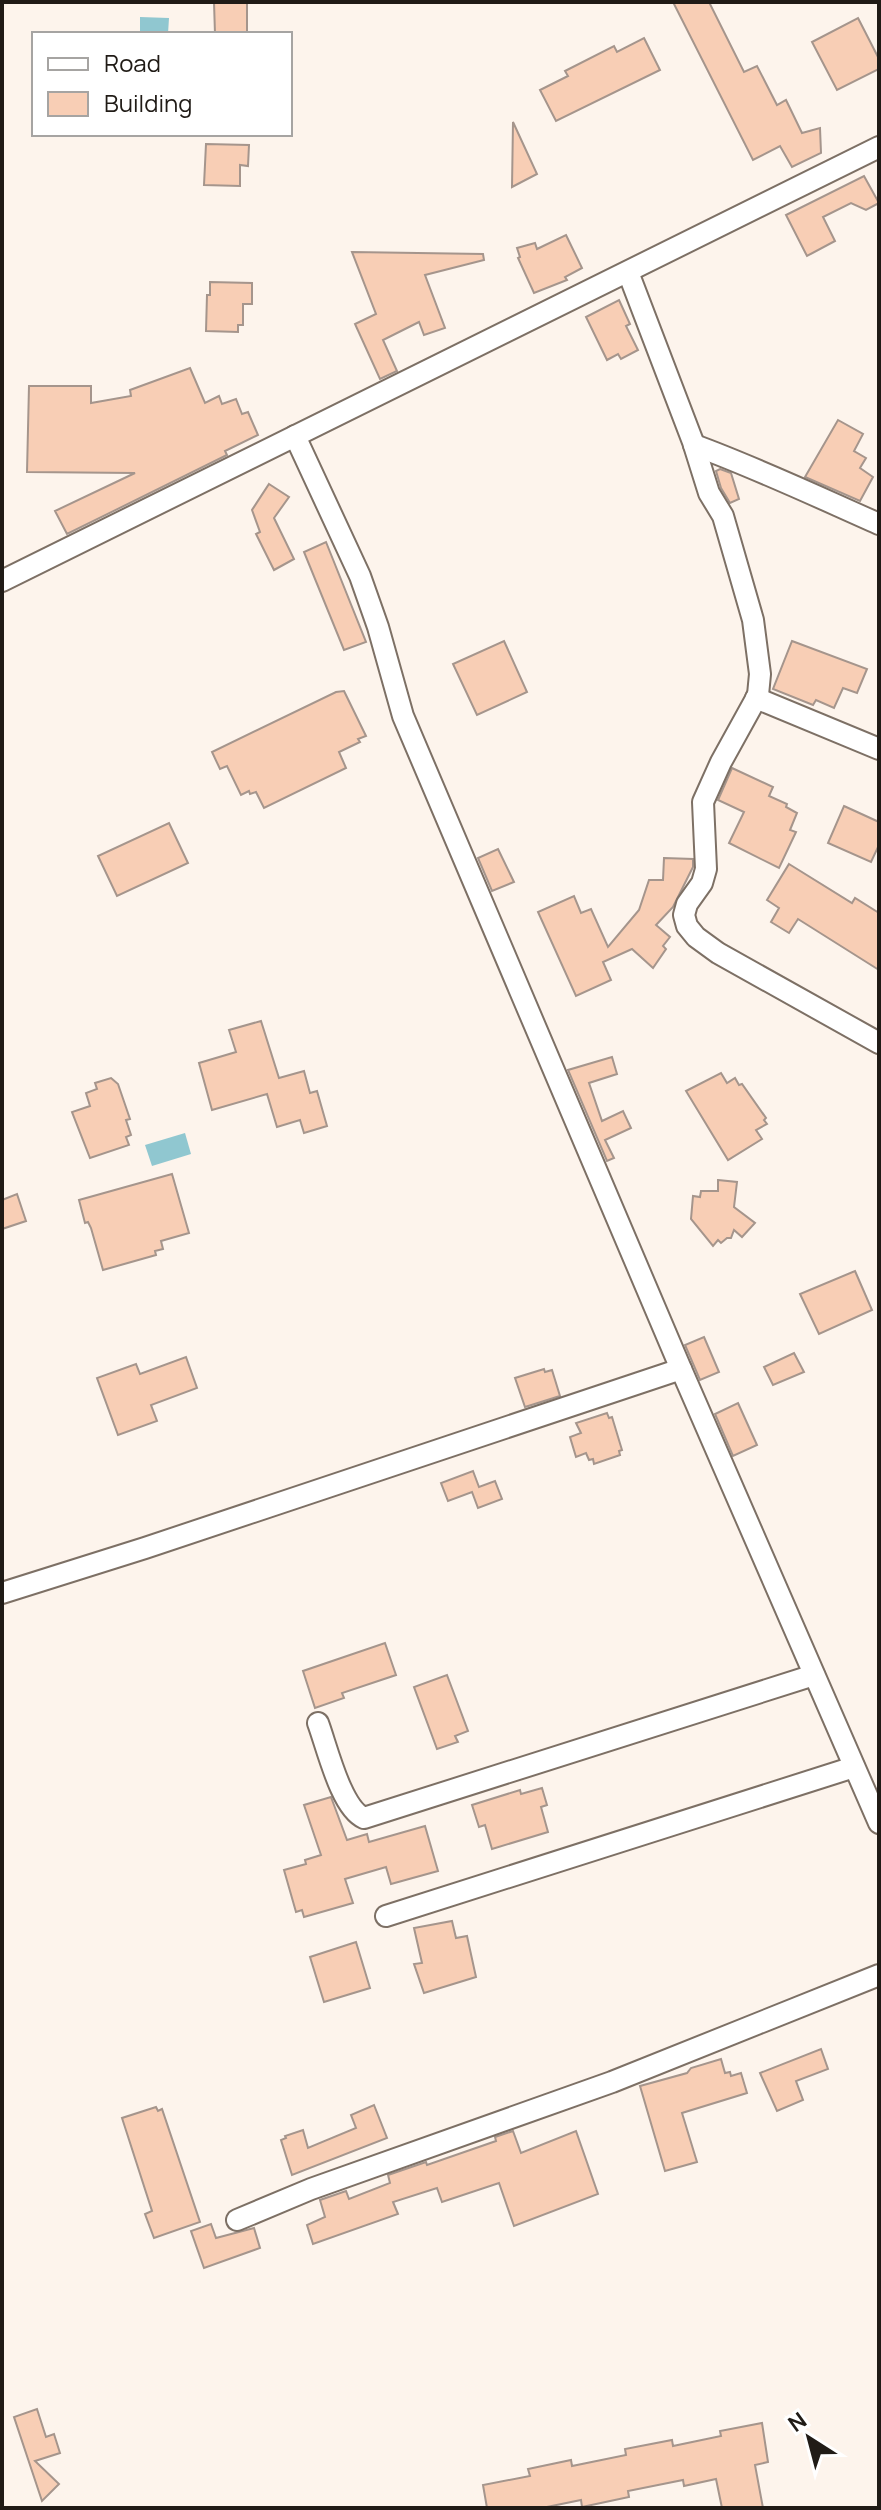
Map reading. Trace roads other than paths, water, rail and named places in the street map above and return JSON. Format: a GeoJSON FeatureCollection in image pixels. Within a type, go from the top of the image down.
{"type":"FeatureCollection","features":[{"type":"Feature","properties":{"kind":"street"},"geometry":{"type":"LineString","coordinates":[[2,581],[879,147]]}},
{"type":"Feature","properties":{"kind":"street"},"geometry":{"type":"LineString","coordinates":[[628,272],[694,445],[709,493],[723,516],[753,620],[760,674],[756,698],[703,802],[706,869],[702,883],[687,904],[684,915],[687,926],[718,953],[879,1043]]}},
{"type":"Feature","properties":{"kind":"street"},"geometry":{"type":"LineString","coordinates":[[295,436],[360,576],[403,716],[681,1369],[879,1823]]}},
{"type":"Feature","properties":{"kind":"street"},"geometry":{"type":"LineString","coordinates":[[694,445],[741,462],[879,524]]}},
{"type":"Feature","properties":{"kind":"street"},"geometry":{"type":"LineString","coordinates":[[756,698],[879,749]]}},
{"type":"Feature","properties":{"kind":"street"},"geometry":{"type":"LineString","coordinates":[[2,1593],[681,1369]]}},
{"type":"Feature","properties":{"kind":"street"},"geometry":{"type":"LineString","coordinates":[[318,1723],[345,1797],[355,1814],[364,1818],[814,1675]]}},
{"type":"Feature","properties":{"kind":"street"},"geometry":{"type":"LineString","coordinates":[[386,1916],[854,1767]]}},
{"type":"Feature","properties":{"kind":"street"},"geometry":{"type":"LineString","coordinates":[[237,2220],[311,2189],[612,2082],[879,1975]]}},
{"type":"Feature","properties":{"kind":"water"},"geometry":{"type":"Polygon","coordinates":[[[140,17],[169,18],[168,32],[140,32],[140,17]]]}},
{"type":"Feature","properties":{"kind":"water"},"geometry":{"type":"Polygon","coordinates":[[[185,1133],[191,1154],[152,1166],[145,1145],[185,1133]]]}}]}
